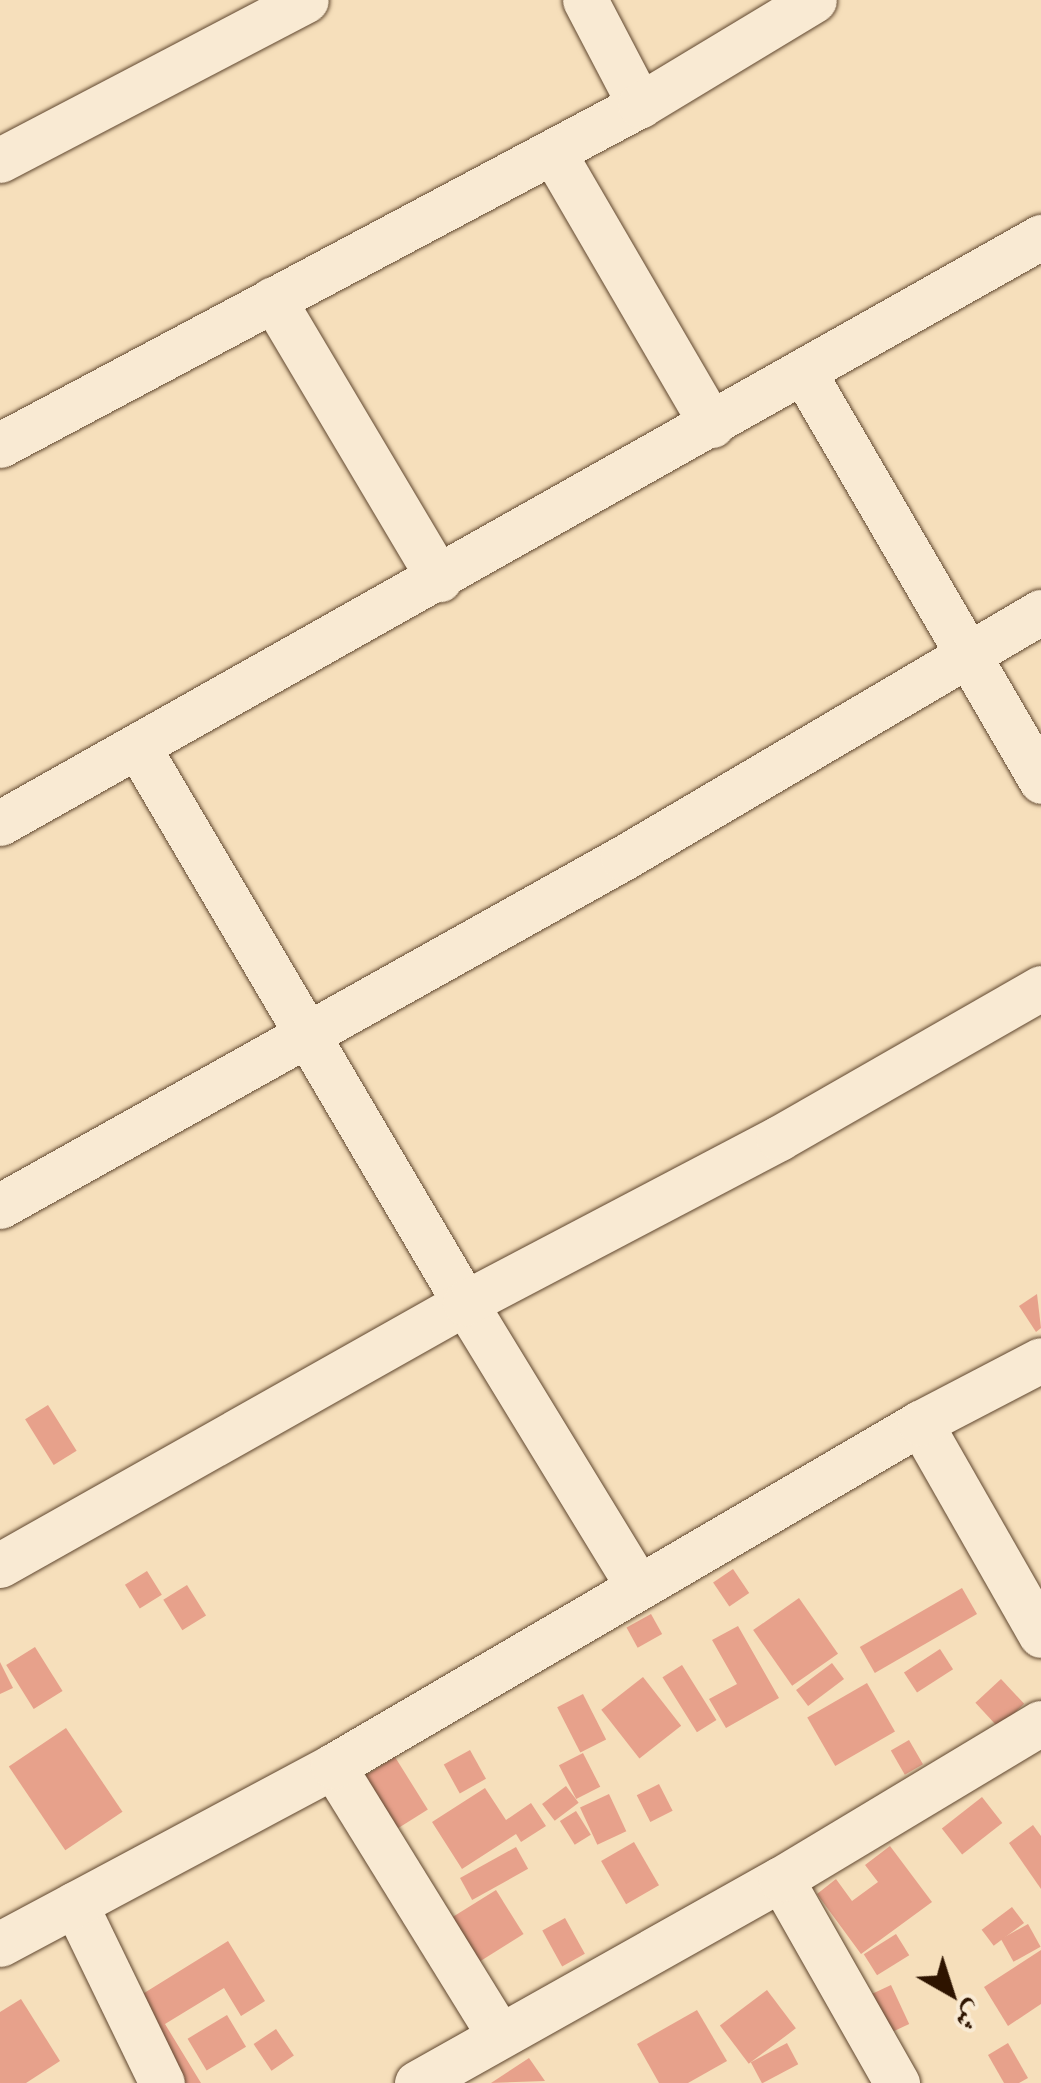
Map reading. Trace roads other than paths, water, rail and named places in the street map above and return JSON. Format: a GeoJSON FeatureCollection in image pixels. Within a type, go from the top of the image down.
{"type":"FeatureCollection","features":[{"type":"Feature","properties":{"kind":"street"},"geometry":{"type":"LineString","coordinates":[[0,160],[306,0]]}},
{"type":"Feature","properties":{"kind":"street"},"geometry":{"type":"LineString","coordinates":[[585,0],[640,105]]}},
{"type":"Feature","properties":{"kind":"street"},"geometry":{"type":"LineString","coordinates":[[0,445],[640,105],[814,0]]}},
{"type":"Feature","properties":{"kind":"street"},"geometry":{"type":"LineString","coordinates":[[553,152],[712,425]]}},
{"type":"Feature","properties":{"kind":"street"},"geometry":{"type":"LineString","coordinates":[[0,823],[440,579],[1041,237]]}},
{"type":"Feature","properties":{"kind":"street"},"geometry":{"type":"LineString","coordinates":[[274,299],[440,579]]}},
{"type":"Feature","properties":{"kind":"street"},"geometry":{"type":"LineString","coordinates":[[804,372],[1041,780]]}},
{"type":"Feature","properties":{"kind":"street"},"geometry":{"type":"LineString","coordinates":[[0,1206],[623,858],[1041,612]]}},
{"type":"Feature","properties":{"kind":"street"},"geometry":{"type":"LineString","coordinates":[[138,747],[465,1303],[638,1586]]}},
{"type":"Feature","properties":{"kind":"street"},"geometry":{"type":"LineString","coordinates":[[0,1565],[465,1303],[779,1138],[1041,988]]}},
{"type":"Feature","properties":{"kind":"street"},"geometry":{"type":"LineString","coordinates":[[0,1944],[333,1766],[920,1423],[1041,1360]]}},
{"type":"Feature","properties":{"kind":"street"},"geometry":{"type":"LineString","coordinates":[[920,1423],[1041,1635]]}},
{"type":"Feature","properties":{"kind":"street"},"geometry":{"type":"LineString","coordinates":[[416,2083],[781,1879],[1041,1724]]}},
{"type":"Feature","properties":{"kind":"street"},"geometry":{"type":"LineString","coordinates":[[333,1766],[499,2035]]}},
{"type":"Feature","properties":{"kind":"street"},"geometry":{"type":"LineString","coordinates":[[781,1879],[898,2083]]}},
{"type":"Feature","properties":{"kind":"street"},"geometry":{"type":"LineString","coordinates":[[75,1904],[162,2083]]}}]}
